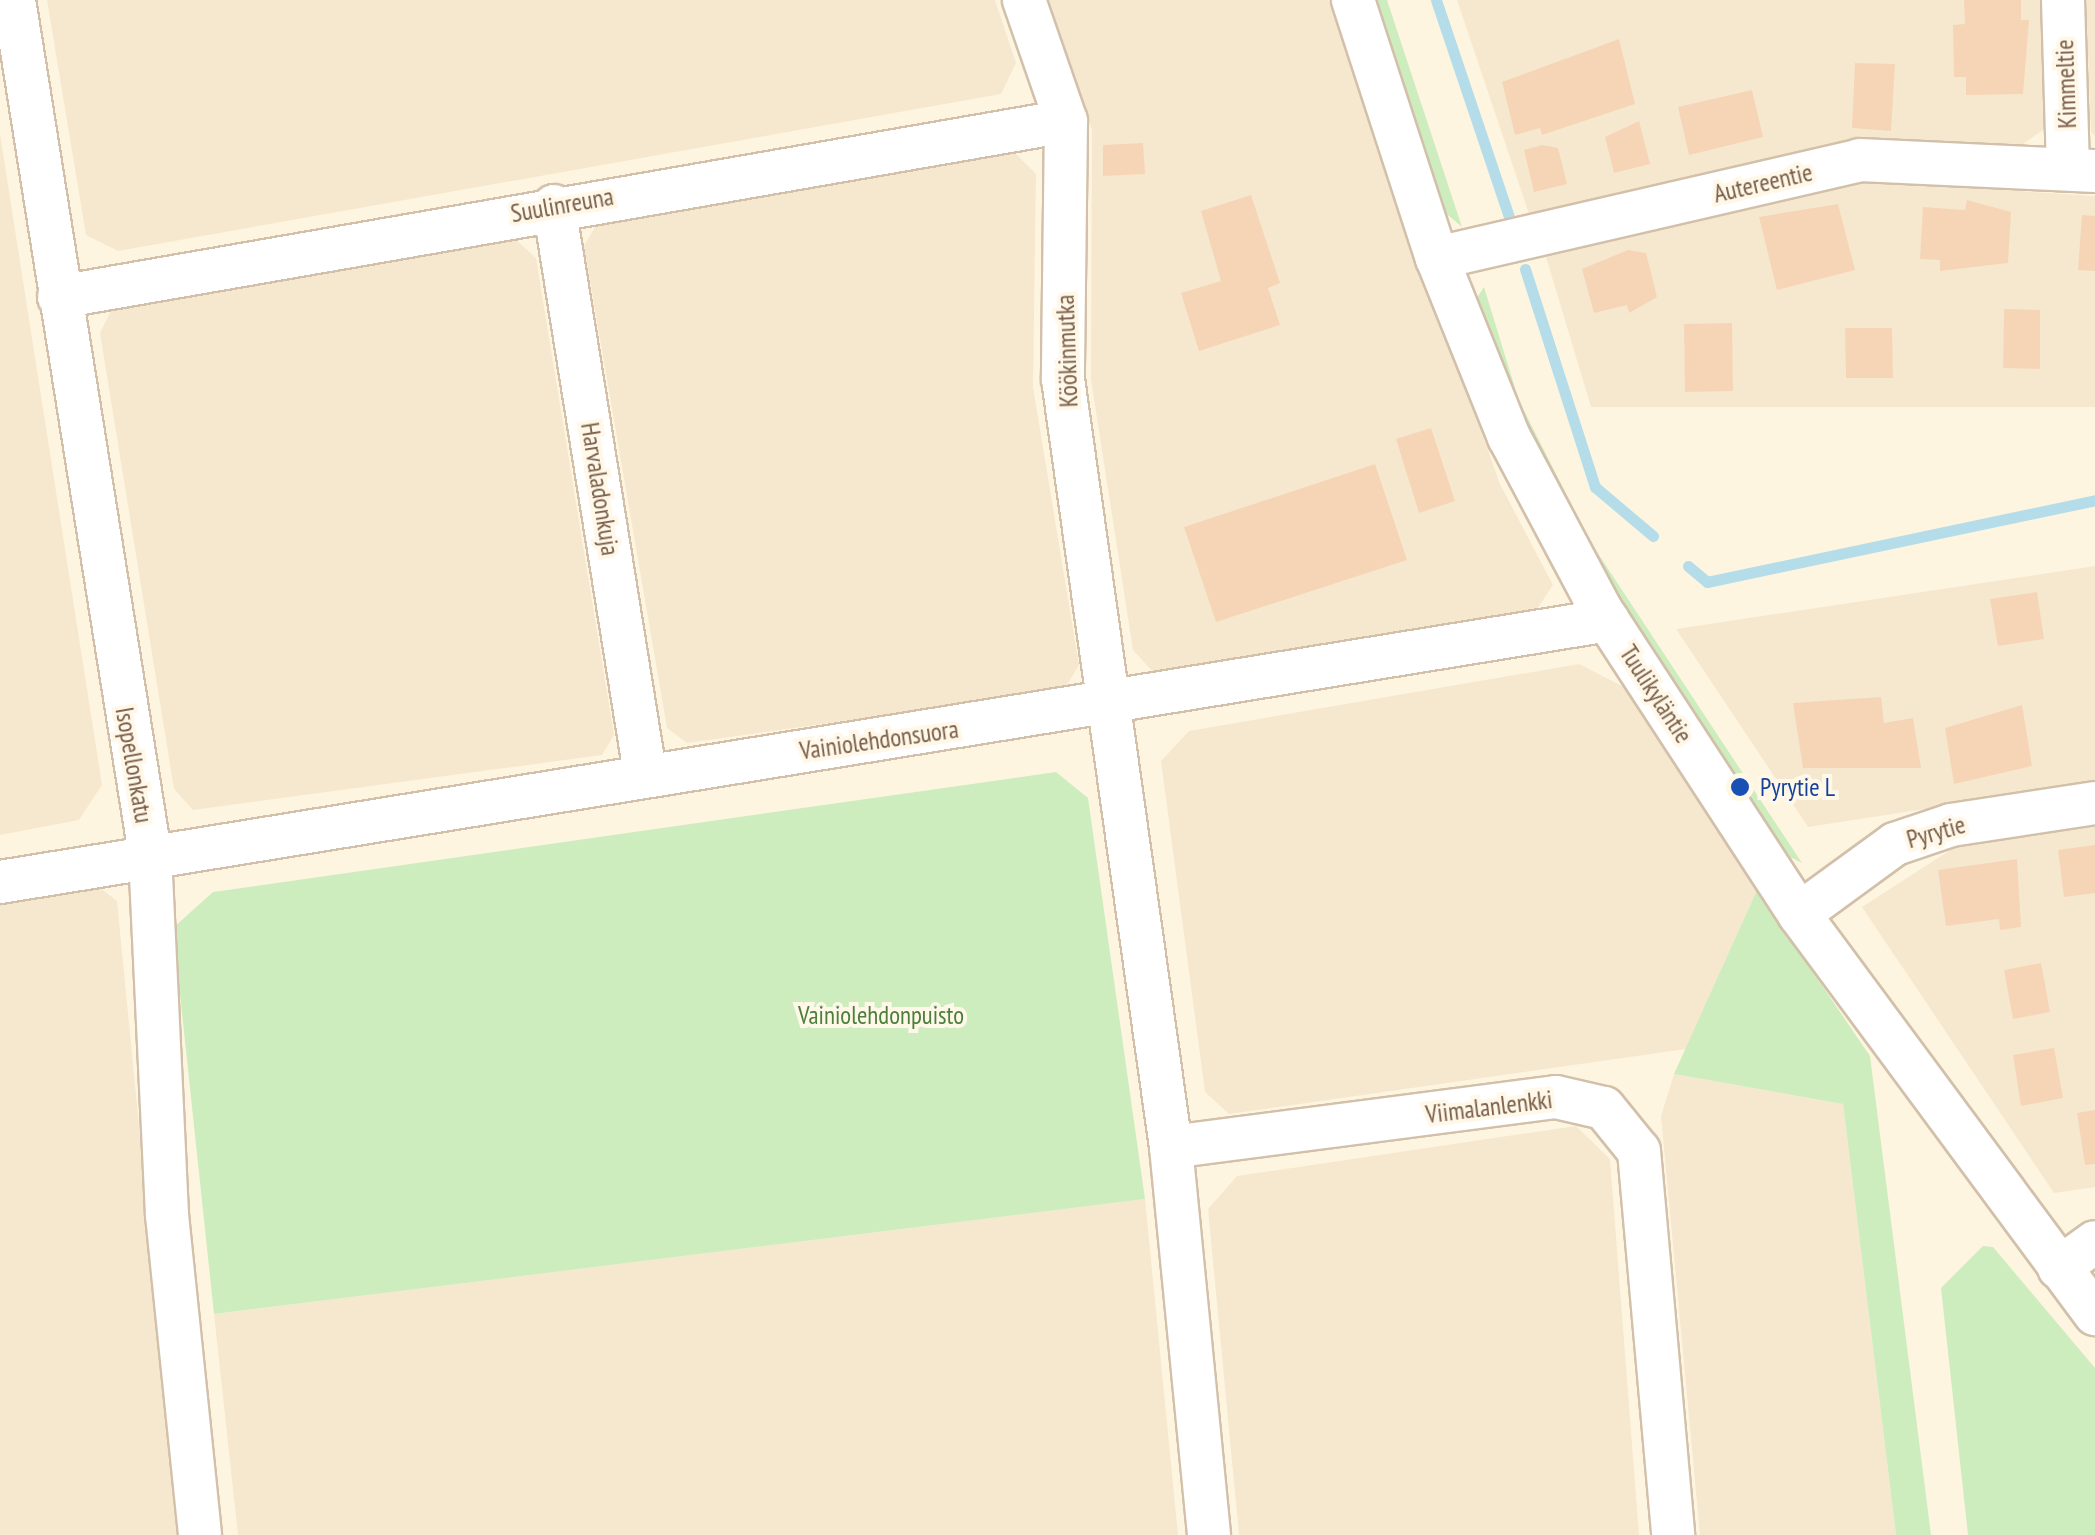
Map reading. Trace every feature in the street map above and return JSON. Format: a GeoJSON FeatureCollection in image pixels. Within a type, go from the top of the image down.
{"type":"FeatureCollection","features":[{"type":"Feature","properties":{"kind":"street","name":"Isopellonkatu"},"geometry":{"type":"LineString","coordinates":[[14,0],[150,854],[168,1215],[200,1535]]}},
{"type":"Feature","properties":{"kind":"street","name":"Köökinmutka"},"geometry":{"type":"LineString","coordinates":[[1024,0],[1066,122],[1062,379],[1115,706]]}},
{"type":"Feature","properties":{"kind":"street","name":"Tuulikyläntie"},"geometry":{"type":"LineString","coordinates":[[1353,0],[1437,258],[1509,437],[1608,620],[1799,914],[2095,1314]]}},
{"type":"Feature","properties":{"kind":"street","name":"Kimmeltie"},"geometry":{"type":"LineString","coordinates":[[2064,0],[2082,170]]}},
{"type":"Feature","properties":{"kind":"street","name":"Suulinreuna"},"geometry":{"type":"LineString","coordinates":[[59,297],[554,206],[1066,122]]}},
{"type":"Feature","properties":{"kind":"street","name":"Autereentie"},"geometry":{"type":"LineString","coordinates":[[1437,258],[1860,160],[2082,170]]}},
{"type":"Feature","properties":{"kind":"street","name":"Harvaladonkuja"},"geometry":{"type":"LineString","coordinates":[[554,206],[645,773]]}},
{"type":"Feature","properties":{"kind":"street","name":"Vainiolehdonsuora"},"geometry":{"type":"LineString","coordinates":[[0,882],[645,773],[1115,706],[1608,620]]}},
{"type":"Feature","properties":{"kind":"street"},"geometry":{"type":"LineString","coordinates":[[1115,706],[1171,1148],[1209,1535]]}},
{"type":"Feature","properties":{"kind":"street","name":"Pyrytie"},"geometry":{"type":"LineString","coordinates":[[1799,914],[1895,844],[2095,802]]}},
{"type":"Feature","properties":{"kind":"street","name":"Viimalanlenkki"},"geometry":{"type":"LineString","coordinates":[[1171,1148],[1556,1097],[1604,1108],[1639,1152],[1673,1535]]}},
{"type":"Feature","properties":{"kind":"street"},"geometry":{"type":"LineString","coordinates":[[2059,1268],[2095,1242]]}},
{"type":"Feature","properties":{"kind":"shaded area"},"geometry":{"type":"Polygon","coordinates":[[[47,0],[995,0],[1016,63],[1001,94],[118,251],[86,235],[47,0]]]}},
{"type":"Feature","properties":{"kind":"shaded area"},"geometry":{"type":"Polygon","coordinates":[[[1046,0],[1328,0],[1500,484],[1553,585],[1535,612],[1154,673],[1133,650],[1091,380],[1092,130],[1046,0]]]}},
{"type":"Feature","properties":{"kind":"shaded area"},"geometry":{"type":"Polygon","coordinates":[[[1457,0],[2045,0],[2049,126],[2020,146],[1863,139],[1529,214],[1457,0]]]}},
{"type":"Feature","properties":{"kind":"shaded area"},"geometry":{"type":"Polygon","coordinates":[[[2086,0],[2095,0],[2095,136],[2091,132],[2086,0]]]}},
{"type":"Feature","properties":{"kind":"shaded area"},"geometry":{"type":"Polygon","coordinates":[[[0,134],[102,785],[79,820],[0,835],[0,134]]]}},
{"type":"Feature","properties":{"kind":"shaded area"},"geometry":{"type":"Polygon","coordinates":[[[1014,152],[1036,174],[1033,387],[1079,665],[1064,690],[687,743],[667,728],[584,246],[599,220],[1014,152]]]}},
{"type":"Feature","properties":{"kind":"shaded area"},"geometry":{"type":"Polygon","coordinates":[[[1861,181],[2095,196],[2095,407],[1591,407],[1546,257],[1861,181]]]}},
{"type":"Feature","properties":{"kind":"shaded area"},"geometry":{"type":"Polygon","coordinates":[[[514,238],[536,258],[614,735],[602,755],[193,810],[174,789],[100,333],[113,307],[514,238]]]}},
{"type":"Feature","properties":{"kind":"shaded area"},"geometry":{"type":"Polygon","coordinates":[[[2095,566],[2095,783],[1808,827],[1676,629],[2095,566]]]}},
{"type":"Feature","properties":{"kind":"shaded area"},"geometry":{"type":"Polygon","coordinates":[[[1579,664],[1624,687],[1757,890],[1686,1049],[1229,1114],[1205,1092],[1161,761],[1189,731],[1579,664]]]}},
{"type":"Feature","properties":{"kind":"shaded area"},"geometry":{"type":"Polygon","coordinates":[[[2095,825],[2095,1187],[2054,1193],[1862,907],[1955,847],[2095,825]]]}},
{"type":"Feature","properties":{"kind":"shaded area"},"geometry":{"type":"Polygon","coordinates":[[[94,883],[117,901],[179,1535],[0,1535],[0,899],[94,883]]]}},
{"type":"Feature","properties":{"kind":"shaded area"},"geometry":{"type":"Polygon","coordinates":[[[1674,1074],[1843,1104],[1896,1535],[1700,1535],[1661,1116],[1674,1074]]]}},
{"type":"Feature","properties":{"kind":"shaded area"},"geometry":{"type":"Polygon","coordinates":[[[1576,1126],[1610,1159],[1639,1535],[1239,1535],[1208,1209],[1237,1176],[1576,1126]]]}},
{"type":"Feature","properties":{"kind":"shaded area"},"geometry":{"type":"Polygon","coordinates":[[[1145,1199],[1178,1535],[238,1535],[214,1314],[1145,1199]]]}},
{"type":"Feature","properties":{"kind":"green space"},"geometry":{"type":"Polygon","coordinates":[[[1373,0],[1387,0],[1462,227],[1442,210],[1373,0]]]}},
{"type":"Feature","properties":{"kind":"green space"},"geometry":{"type":"Polygon","coordinates":[[[1484,287],[1519,401],[1591,543],[1802,863],[1778,851],[1570,536],[1473,304],[1484,287]]]}},
{"type":"Feature","properties":{"kind":"green space","name":"Vainiolehdonpuisto"},"geometry":{"type":"Polygon","coordinates":[[[1056,772],[1088,798],[1145,1199],[214,1314],[173,928],[213,892],[1056,772]]]}},
{"type":"Feature","properties":{"kind":"green space"},"geometry":{"type":"Polygon","coordinates":[[[1757,890],[1870,1056],[1931,1535],[1896,1535],[1843,1104],[1674,1074],[1757,890]]]}},
{"type":"Feature","properties":{"kind":"green space"},"geometry":{"type":"Polygon","coordinates":[[[1983,1246],[1993,1247],[2095,1368],[2095,1535],[1968,1535],[1941,1288],[1983,1246]]]}},
{"type":"Feature","properties":{"kind":"building"},"geometry":{"type":"Polygon","coordinates":[[[1964,0],[2021,0],[2021,20],[2029,20],[2023,94],[1966,95],[1966,77],[1954,77],[1953,25],[1965,24],[1964,0]]]}},
{"type":"Feature","properties":{"kind":"building"},"geometry":{"type":"Polygon","coordinates":[[[1619,39],[1635,104],[1542,135],[1540,128],[1515,135],[1502,82],[1619,39]]]}},
{"type":"Feature","properties":{"kind":"building"},"geometry":{"type":"Polygon","coordinates":[[[1855,63],[1895,64],[1891,131],[1852,128],[1855,63]]]}},
{"type":"Feature","properties":{"kind":"building"},"geometry":{"type":"Polygon","coordinates":[[[1752,90],[1763,137],[1689,155],[1678,107],[1752,90]]]}},
{"type":"Feature","properties":{"kind":"building"},"geometry":{"type":"Polygon","coordinates":[[[1639,121],[1650,164],[1614,173],[1605,137],[1639,121]]]}},
{"type":"Feature","properties":{"kind":"building"},"geometry":{"type":"Polygon","coordinates":[[[1143,143],[1145,174],[1103,176],[1103,145],[1143,143]]]}},
{"type":"Feature","properties":{"kind":"building"},"geometry":{"type":"Polygon","coordinates":[[[1542,145],[1558,148],[1567,184],[1534,192],[1524,150],[1542,145]]]}},
{"type":"Feature","properties":{"kind":"building"},"geometry":{"type":"Polygon","coordinates":[[[1251,195],[1280,283],[1268,288],[1280,325],[1199,351],[1181,293],[1221,281],[1201,211],[1251,195]]]}},
{"type":"Feature","properties":{"kind":"building"},"geometry":{"type":"Polygon","coordinates":[[[1967,200],[2011,212],[2008,263],[1940,271],[1940,260],[1920,259],[1923,207],[1965,210],[1967,200]]]}},
{"type":"Feature","properties":{"kind":"building"},"geometry":{"type":"Polygon","coordinates":[[[1838,204],[1855,270],[1777,290],[1759,217],[1838,204]]]}},
{"type":"Feature","properties":{"kind":"building"},"geometry":{"type":"Polygon","coordinates":[[[2082,215],[2095,216],[2095,271],[2078,270],[2082,215]]]}},
{"type":"Feature","properties":{"kind":"building"},"geometry":{"type":"Polygon","coordinates":[[[1628,250],[1646,253],[1657,297],[1629,313],[1627,305],[1594,313],[1582,269],[1628,250]]]}},
{"type":"Feature","properties":{"kind":"building"},"geometry":{"type":"Polygon","coordinates":[[[2004,309],[2040,310],[2040,369],[2003,368],[2004,309]]]}},
{"type":"Feature","properties":{"kind":"building"},"geometry":{"type":"Polygon","coordinates":[[[1732,323],[1733,391],[1685,392],[1684,324],[1732,323]]]}},
{"type":"Feature","properties":{"kind":"building"},"geometry":{"type":"Polygon","coordinates":[[[1845,328],[1892,328],[1893,378],[1846,378],[1845,328]]]}},
{"type":"Feature","properties":{"kind":"building"},"geometry":{"type":"Polygon","coordinates":[[[1431,428],[1455,501],[1419,513],[1396,439],[1431,428]]]}},
{"type":"Feature","properties":{"kind":"building"},"geometry":{"type":"Polygon","coordinates":[[[1375,464],[1407,560],[1216,622],[1184,527],[1375,464]]]}},
{"type":"Feature","properties":{"kind":"building"},"geometry":{"type":"Polygon","coordinates":[[[2037,592],[2044,639],[1998,646],[1990,599],[2037,592]]]}},
{"type":"Feature","properties":{"kind":"building"},"geometry":{"type":"Polygon","coordinates":[[[1881,697],[1884,723],[1913,718],[1921,768],[1803,768],[1793,703],[1881,697]]]}},
{"type":"Feature","properties":{"kind":"building"},"geometry":{"type":"Polygon","coordinates":[[[2022,705],[2032,766],[1954,784],[1945,728],[2022,705]]]}},
{"type":"Feature","properties":{"kind":"building"},"geometry":{"type":"Polygon","coordinates":[[[2095,845],[2095,893],[2064,897],[2058,850],[2095,845]]]}},
{"type":"Feature","properties":{"kind":"building"},"geometry":{"type":"Polygon","coordinates":[[[2017,859],[2021,927],[2000,930],[1999,919],[1946,926],[1938,870],[2017,859]]]}},
{"type":"Feature","properties":{"kind":"building"},"geometry":{"type":"Polygon","coordinates":[[[2041,963],[2050,1012],[2013,1019],[2004,970],[2041,963]]]}},
{"type":"Feature","properties":{"kind":"building"},"geometry":{"type":"Polygon","coordinates":[[[2054,1048],[2063,1098],[2021,1106],[2013,1055],[2054,1048]]]}},
{"type":"Feature","properties":{"kind":"building"},"geometry":{"type":"Polygon","coordinates":[[[2095,1110],[2095,1164],[2085,1165],[2077,1113],[2095,1110]]]}},
{"type":"Feature","properties":{"kind":"waterway"},"geometry":{"type":"LineString","coordinates":[[1436,0],[1509,217]]}},
{"type":"Feature","properties":{"kind":"waterway"},"geometry":{"type":"LineString","coordinates":[[1525,269],[1595,487],[1653,536]]}},
{"type":"Feature","properties":{"kind":"waterway"},"geometry":{"type":"LineString","coordinates":[[1688,566],[1707,582],[2095,500]]}},
{"type":"Feature","properties":{"kind":"place","name":"Pyrytie L"},"geometry":{"type":"Point","coordinates":[1740,787]}}]}
